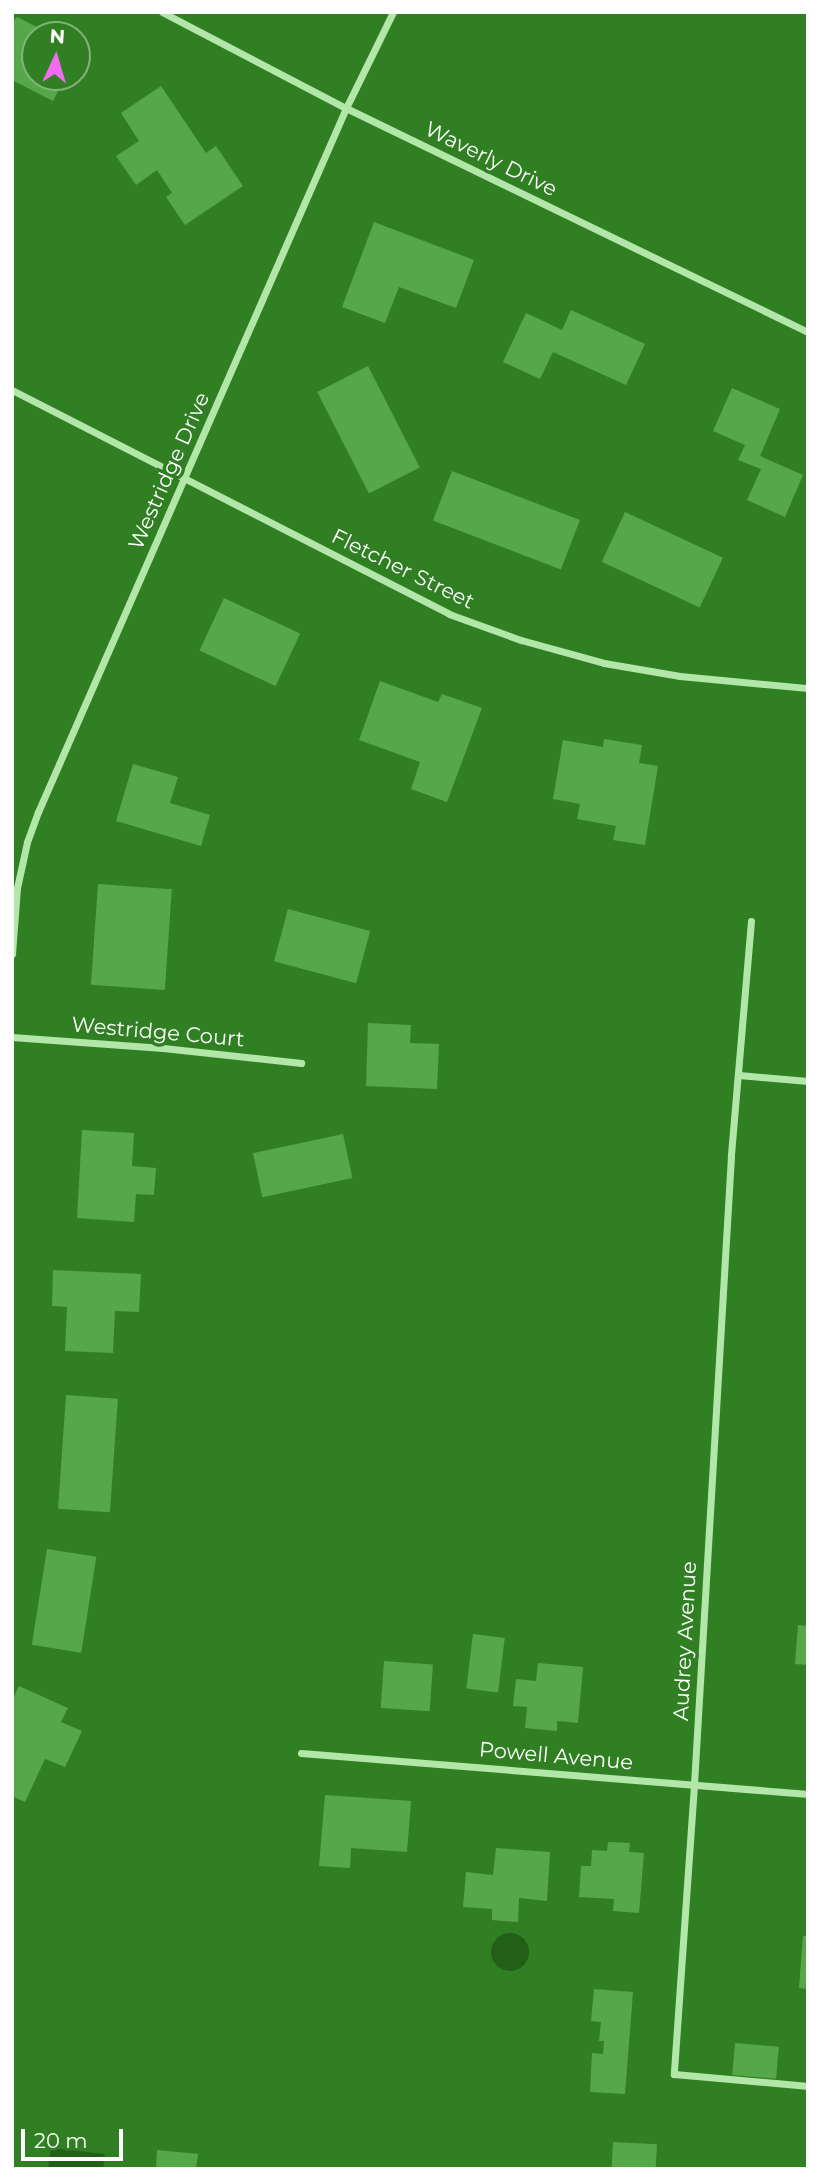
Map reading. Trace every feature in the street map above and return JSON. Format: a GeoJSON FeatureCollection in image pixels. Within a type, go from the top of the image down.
{"type":"FeatureCollection","features":[{"type":"Feature","properties":{"kind":"street","name":"Waverly Drive"},"geometry":{"type":"LineString","coordinates":[[162,12],[346,108],[808,332]]}},
{"type":"Feature","properties":{"kind":"street","name":"Westridge Drive"},"geometry":{"type":"LineString","coordinates":[[12,954],[14,887],[38,812],[346,108],[393,12]]}},
{"type":"Feature","properties":{"kind":"street","name":"Fletcher Street"},"geometry":{"type":"LineString","coordinates":[[12,390],[449,614],[521,640],[604,663],[680,676],[808,688]]}},
{"type":"Feature","properties":{"kind":"street","name":"Audrey Avenue"},"geometry":{"type":"LineString","coordinates":[[751,921],[730,1169],[695,1785],[674,2074],[808,2086]]}},
{"type":"Feature","properties":{"kind":"street","name":"Westridge Court"},"geometry":{"type":"LineString","coordinates":[[12,1037],[163,1048],[301,1063]]}},
{"type":"Feature","properties":{"kind":"street"},"geometry":{"type":"LineString","coordinates":[[739,1075],[808,1081]]}},
{"type":"Feature","properties":{"kind":"street","name":"Powell Avenue"},"geometry":{"type":"LineString","coordinates":[[301,1753],[808,1794]]}},
{"type":"Feature","properties":{"kind":"shaded area"},"geometry":{"type":"Polygon","coordinates":[[[510,1933],[524,1938],[529,1952],[524,1966],[510,1971],[496,1966],[491,1952],[496,1938],[510,1933]]]}},
{"type":"Feature","properties":{"kind":"shaded area"},"geometry":{"type":"Polygon","coordinates":[[[51,2148],[105,2154],[103,2169],[48,2169],[51,2148]]]}},
{"type":"Feature","properties":{"kind":"building"},"geometry":{"type":"Polygon","coordinates":[[[17,17],[25,21],[21,21],[21,85],[12,80],[12,22],[17,17]]]}},
{"type":"Feature","properties":{"kind":"building"},"geometry":{"type":"Polygon","coordinates":[[[161,86],[206,153],[216,146],[243,186],[185,225],[166,197],[172,193],[157,170],[136,185],[116,156],[139,141],[121,113],[161,86]]]}},
{"type":"Feature","properties":{"kind":"building"},"geometry":{"type":"Polygon","coordinates":[[[33,91],[58,91],[53,101],[33,91]]]}},
{"type":"Feature","properties":{"kind":"building"},"geometry":{"type":"Polygon","coordinates":[[[374,222],[474,260],[456,308],[399,287],[385,323],[342,307],[374,222]]]}},
{"type":"Feature","properties":{"kind":"building"},"geometry":{"type":"Polygon","coordinates":[[[571,310],[645,344],[626,385],[553,352],[540,379],[503,362],[526,313],[562,330],[571,310]]]}},
{"type":"Feature","properties":{"kind":"building"},"geometry":{"type":"Polygon","coordinates":[[[368,366],[420,468],[369,493],[317,392],[368,366]]]}},
{"type":"Feature","properties":{"kind":"building"},"geometry":{"type":"Polygon","coordinates":[[[732,388],[780,409],[760,456],[803,475],[785,517],[747,500],[761,469],[738,460],[745,445],[713,431],[732,388]]]}},
{"type":"Feature","properties":{"kind":"building"},"geometry":{"type":"Polygon","coordinates":[[[452,471],[580,520],[561,570],[433,520],[452,471]]]}},
{"type":"Feature","properties":{"kind":"building"},"geometry":{"type":"Polygon","coordinates":[[[625,512],[723,558],[700,607],[602,562],[625,512]]]}},
{"type":"Feature","properties":{"kind":"building"},"geometry":{"type":"Polygon","coordinates":[[[224,598],[300,633],[276,686],[199,651],[224,598]]]}},
{"type":"Feature","properties":{"kind":"building"},"geometry":{"type":"Polygon","coordinates":[[[380,681],[438,702],[442,694],[482,708],[447,802],[411,789],[420,762],[359,740],[380,681]]]}},
{"type":"Feature","properties":{"kind":"building"},"geometry":{"type":"Polygon","coordinates":[[[604,739],[642,745],[639,763],[658,766],[645,845],[613,840],[616,826],[577,819],[580,804],[553,799],[563,740],[603,747],[604,739]]]}},
{"type":"Feature","properties":{"kind":"building"},"geometry":{"type":"Polygon","coordinates":[[[133,764],[178,777],[170,803],[210,815],[201,846],[116,821],[133,764]]]}},
{"type":"Feature","properties":{"kind":"building"},"geometry":{"type":"Polygon","coordinates":[[[98,884],[172,889],[165,990],[91,985],[98,884]]]}},
{"type":"Feature","properties":{"kind":"building"},"geometry":{"type":"Polygon","coordinates":[[[288,909],[370,931],[356,983],[274,961],[288,909]]]}},
{"type":"Feature","properties":{"kind":"building"},"geometry":{"type":"Polygon","coordinates":[[[368,1023],[411,1025],[410,1043],[439,1044],[437,1089],[366,1086],[368,1023]]]}},
{"type":"Feature","properties":{"kind":"building"},"geometry":{"type":"Polygon","coordinates":[[[82,1130],[134,1133],[132,1166],[156,1168],[154,1195],[136,1194],[134,1222],[77,1218],[82,1130]]]}},
{"type":"Feature","properties":{"kind":"building"},"geometry":{"type":"Polygon","coordinates":[[[343,1134],[352,1178],[262,1197],[253,1153],[343,1134]]]}},
{"type":"Feature","properties":{"kind":"building"},"geometry":{"type":"Polygon","coordinates":[[[53,1270],[141,1274],[139,1312],[115,1311],[113,1353],[65,1351],[67,1307],[52,1306],[53,1270]]]}},
{"type":"Feature","properties":{"kind":"building"},"geometry":{"type":"Polygon","coordinates":[[[66,1395],[118,1399],[110,1512],[58,1509],[66,1395]]]}},
{"type":"Feature","properties":{"kind":"building"},"geometry":{"type":"Polygon","coordinates":[[[47,1549],[96,1557],[81,1653],[32,1645],[47,1549]]]}},
{"type":"Feature","properties":{"kind":"building"},"geometry":{"type":"Polygon","coordinates":[[[798,1625],[808,1626],[808,1665],[795,1664],[798,1625]]]}},
{"type":"Feature","properties":{"kind":"building"},"geometry":{"type":"Polygon","coordinates":[[[473,1634],[505,1638],[498,1692],[466,1689],[473,1634]]]}},
{"type":"Feature","properties":{"kind":"building"},"geometry":{"type":"Polygon","coordinates":[[[384,1661],[433,1664],[430,1711],[381,1708],[384,1661]]]}},
{"type":"Feature","properties":{"kind":"building"},"geometry":{"type":"Polygon","coordinates":[[[538,1663],[583,1667],[578,1723],[557,1721],[557,1731],[525,1728],[527,1707],[513,1706],[516,1679],[536,1681],[538,1663]]]}},
{"type":"Feature","properties":{"kind":"building"},"geometry":{"type":"Polygon","coordinates":[[[19,1686],[68,1708],[61,1722],[82,1731],[65,1767],[45,1759],[25,1802],[12,1796],[12,1701],[19,1686]]]}},
{"type":"Feature","properties":{"kind":"building"},"geometry":{"type":"Polygon","coordinates":[[[325,1795],[411,1801],[407,1852],[351,1848],[350,1868],[319,1866],[325,1795]]]}},
{"type":"Feature","properties":{"kind":"building"},"geometry":{"type":"Polygon","coordinates":[[[608,1842],[630,1843],[629,1852],[644,1853],[639,1913],[613,1911],[614,1899],[579,1897],[581,1866],[591,1866],[592,1850],[607,1851],[608,1842]]]}},
{"type":"Feature","properties":{"kind":"building"},"geometry":{"type":"Polygon","coordinates":[[[496,1848],[550,1852],[547,1901],[519,1898],[518,1922],[492,1920],[492,1909],[463,1907],[466,1872],[493,1875],[496,1848]]]}},
{"type":"Feature","properties":{"kind":"building"},"geometry":{"type":"Polygon","coordinates":[[[803,1936],[808,1936],[808,1989],[799,1988],[803,1936]]]}},
{"type":"Feature","properties":{"kind":"building"},"geometry":{"type":"Polygon","coordinates":[[[594,1989],[633,1992],[625,2094],[590,2092],[592,2053],[603,2054],[604,2041],[599,2041],[601,2022],[591,2021],[594,1989]]]}},
{"type":"Feature","properties":{"kind":"building"},"geometry":{"type":"Polygon","coordinates":[[[735,2043],[779,2047],[776,2079],[732,2075],[735,2043]]]}},
{"type":"Feature","properties":{"kind":"building"},"geometry":{"type":"Polygon","coordinates":[[[613,2142],[657,2144],[656,2169],[612,2169],[613,2142]]]}},
{"type":"Feature","properties":{"kind":"building"},"geometry":{"type":"Polygon","coordinates":[[[157,2150],[198,2154],[196,2169],[156,2169],[157,2150]]]}}]}
